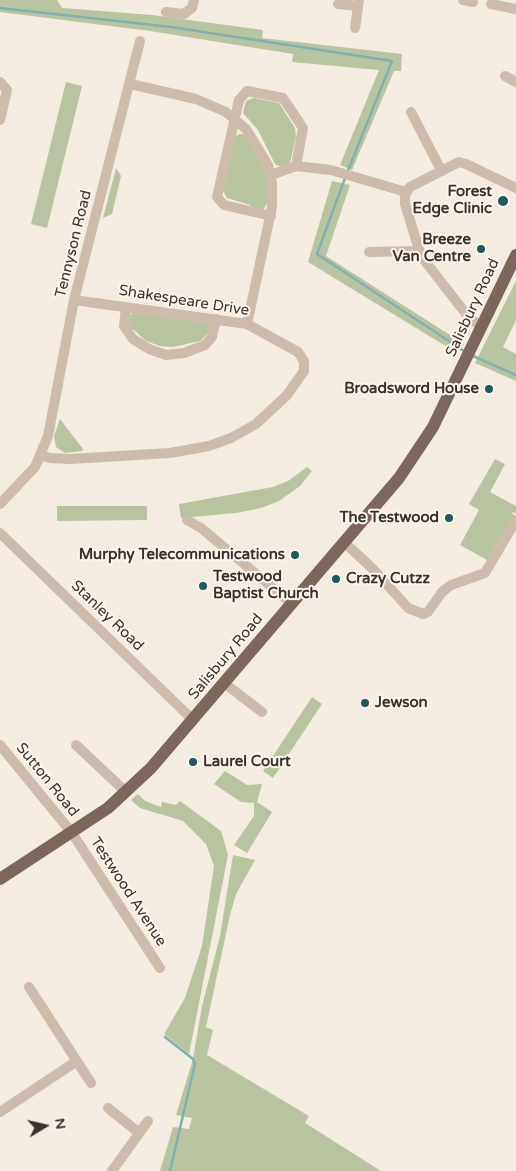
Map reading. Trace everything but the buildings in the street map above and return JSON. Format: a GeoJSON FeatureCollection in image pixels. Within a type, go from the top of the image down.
{"type":"FeatureCollection","features":[{"type":"Feature","properties":{"kind":"main road","name":"Salisbury Road"},"geometry":{"type":"LineString","coordinates":[[0,879],[72,833],[126,792],[193,720],[399,478],[426,440],[516,255]]}},
{"type":"Feature","properties":{"kind":"street"},"geometry":{"type":"LineString","coordinates":[[166,12],[184,14],[192,8],[194,0]]}},
{"type":"Feature","properties":{"kind":"street"},"geometry":{"type":"LineString","coordinates":[[338,4],[359,3],[355,28]]}},
{"type":"Feature","properties":{"kind":"street"},"geometry":{"type":"LineString","coordinates":[[491,4],[505,3],[516,9]]}},
{"type":"Feature","properties":{"kind":"street","name":"Tennyson Road"},"geometry":{"type":"LineString","coordinates":[[41,455],[51,423],[74,300],[140,41]]}},
{"type":"Feature","properties":{"kind":"street"},"geometry":{"type":"LineString","coordinates":[[505,76],[516,82]]}},
{"type":"Feature","properties":{"kind":"street"},"geometry":{"type":"LineString","coordinates":[[0,82],[7,90],[0,120]]}},
{"type":"Feature","properties":{"kind":"street"},"geometry":{"type":"LineString","coordinates":[[130,84],[205,102],[234,118],[254,140],[271,175],[273,196],[271,216],[247,324]]}},
{"type":"Feature","properties":{"kind":"street"},"geometry":{"type":"LineString","coordinates":[[271,216],[224,205],[218,197],[234,118],[239,100],[247,91],[283,98],[303,128],[296,166]]}},
{"type":"Feature","properties":{"kind":"street"},"geometry":{"type":"LineString","coordinates":[[411,112],[441,170]]}},
{"type":"Feature","properties":{"kind":"street"},"geometry":{"type":"LineString","coordinates":[[271,175],[296,166],[328,169],[406,192],[441,170],[462,162],[516,188]]}},
{"type":"Feature","properties":{"kind":"street"},"geometry":{"type":"LineString","coordinates":[[406,192],[406,204],[418,251],[470,319],[482,326]]}},
{"type":"Feature","properties":{"kind":"street"},"geometry":{"type":"LineString","coordinates":[[369,252],[418,251]]}},
{"type":"Feature","properties":{"kind":"street","name":"Shakespeare Drive"},"geometry":{"type":"LineString","coordinates":[[41,455],[62,459],[184,451],[218,443],[256,424],[277,406],[294,388],[305,366],[298,352],[247,324],[74,300]]}},
{"type":"Feature","properties":{"kind":"street"},"geometry":{"type":"LineString","coordinates":[[126,307],[124,326],[133,339],[150,349],[166,354],[184,353],[205,345],[212,338],[216,319]]}},
{"type":"Feature","properties":{"kind":"street"},"geometry":{"type":"LineString","coordinates":[[0,504],[35,467],[41,455]]}},
{"type":"Feature","properties":{"kind":"street"},"geometry":{"type":"LineString","coordinates":[[187,520],[201,528],[292,604]]}},
{"type":"Feature","properties":{"kind":"street"},"geometry":{"type":"LineString","coordinates":[[344,542],[374,570],[408,608],[423,614],[428,612],[442,592],[451,585],[485,573],[516,520]]}},
{"type":"Feature","properties":{"kind":"street","name":"Stanley Road"},"geometry":{"type":"LineString","coordinates":[[0,533],[193,720]]}},
{"type":"Feature","properties":{"kind":"street"},"geometry":{"type":"LineString","coordinates":[[224,684],[262,712]]}},
{"type":"Feature","properties":{"kind":"street","name":"Sutton Road"},"geometry":{"type":"LineString","coordinates":[[0,745],[72,833]]}},
{"type":"Feature","properties":{"kind":"street"},"geometry":{"type":"LineString","coordinates":[[76,745],[126,792]]}},
{"type":"Feature","properties":{"kind":"street","name":"Testwood Avenue"},"geometry":{"type":"LineString","coordinates":[[72,833],[160,968]]}},
{"type":"Feature","properties":{"kind":"street"},"geometry":{"type":"LineString","coordinates":[[29,987],[91,1084]]}},
{"type":"Feature","properties":{"kind":"street"},"geometry":{"type":"LineString","coordinates":[[0,1112],[77,1061]]}},
{"type":"Feature","properties":{"kind":"street"},"geometry":{"type":"LineString","coordinates":[[108,1108],[138,1132]]}},
{"type":"Feature","properties":{"kind":"street"},"geometry":{"type":"LineString","coordinates":[[112,1171],[138,1132],[148,1121]]}},
{"type":"Feature","properties":{"kind":"green space"},"geometry":{"type":"Polygon","coordinates":[[[0,0],[57,0],[62,8],[152,15],[263,30],[262,38],[402,54],[401,71],[394,71],[352,170],[340,165],[379,70],[292,62],[293,54],[150,31],[0,12],[0,0]]]}},
{"type":"Feature","properties":{"kind":"green space"},"geometry":{"type":"Polygon","coordinates":[[[66,82],[82,86],[47,228],[31,224],[66,82]]]}},
{"type":"Feature","properties":{"kind":"green space"},"geometry":{"type":"Polygon","coordinates":[[[254,98],[279,103],[295,128],[296,137],[290,163],[281,167],[275,164],[258,130],[243,113],[246,101],[254,98]]]}},
{"type":"Feature","properties":{"kind":"green space"},"geometry":{"type":"Polygon","coordinates":[[[244,134],[264,166],[268,180],[268,202],[263,210],[253,209],[250,205],[227,198],[221,187],[236,136],[244,134]]]}},
{"type":"Feature","properties":{"kind":"green space"},"geometry":{"type":"Polygon","coordinates":[[[116,168],[121,176],[112,214],[103,218],[116,168]]]}},
{"type":"Feature","properties":{"kind":"green space"},"geometry":{"type":"Polygon","coordinates":[[[332,181],[350,185],[326,256],[464,344],[457,353],[308,262],[332,181]]]}},
{"type":"Feature","properties":{"kind":"green space"},"geometry":{"type":"Polygon","coordinates":[[[516,281],[516,320],[503,347],[516,354],[516,381],[475,363],[516,281]]]}},
{"type":"Feature","properties":{"kind":"green space"},"geometry":{"type":"Polygon","coordinates":[[[133,312],[210,323],[212,330],[200,341],[173,347],[160,346],[146,341],[133,329],[130,331],[127,319],[133,312]]]}},
{"type":"Feature","properties":{"kind":"green space"},"geometry":{"type":"Polygon","coordinates":[[[60,419],[83,449],[82,451],[65,453],[56,447],[54,436],[60,419]]]}},
{"type":"Feature","properties":{"kind":"green space"},"geometry":{"type":"Polygon","coordinates":[[[495,459],[505,464],[490,492],[516,506],[516,513],[511,512],[514,515],[489,561],[460,545],[479,510],[469,504],[495,459]]]}},
{"type":"Feature","properties":{"kind":"green space"},"geometry":{"type":"Polygon","coordinates":[[[307,467],[312,471],[300,486],[279,501],[261,508],[236,513],[181,518],[179,504],[273,487],[288,481],[307,467]]]}},
{"type":"Feature","properties":{"kind":"green space"},"geometry":{"type":"Polygon","coordinates":[[[57,506],[147,506],[147,520],[57,521],[57,506]]]}},
{"type":"Feature","properties":{"kind":"green space"},"geometry":{"type":"Polygon","coordinates":[[[312,697],[322,704],[273,778],[263,771],[312,697]]]}},
{"type":"Feature","properties":{"kind":"green space"},"geometry":{"type":"Polygon","coordinates":[[[225,771],[247,785],[262,784],[257,802],[272,812],[247,853],[234,845],[254,816],[254,803],[241,802],[214,784],[225,771]]]}},
{"type":"Feature","properties":{"kind":"green space"},"geometry":{"type":"Polygon","coordinates":[[[138,794],[145,801],[161,807],[162,802],[176,805],[180,801],[221,831],[228,855],[189,1054],[164,1034],[185,998],[202,946],[214,866],[206,844],[183,821],[140,808],[131,800],[138,794]]]}},
{"type":"Feature","properties":{"kind":"green space"},"geometry":{"type":"Polygon","coordinates":[[[233,855],[255,860],[236,894],[230,915],[206,1027],[213,1030],[207,1055],[309,1116],[305,1123],[381,1171],[160,1171],[173,1127],[189,1129],[192,1118],[176,1115],[193,1059],[202,1006],[220,936],[233,855]]]}},
{"type":"Feature","properties":{"kind":"waterway"},"geometry":{"type":"LineString","coordinates":[[0,8],[171,27],[392,61],[347,173]]}},
{"type":"Feature","properties":{"kind":"waterway"},"geometry":{"type":"LineString","coordinates":[[345,178],[317,254],[464,351]]}},
{"type":"Feature","properties":{"kind":"waterway"},"geometry":{"type":"LineString","coordinates":[[471,355],[516,375]]}},
{"type":"Feature","properties":{"kind":"waterway"},"geometry":{"type":"LineString","coordinates":[[165,1037],[193,1059],[195,1064],[170,1171]]}},
{"type":"Feature","properties":{"kind":"place","name":"Forest Edge Clinic"},"geometry":{"type":"Point","coordinates":[503,201]}},
{"type":"Feature","properties":{"kind":"place","name":"Breeze Van Centre"},"geometry":{"type":"Point","coordinates":[481,249]}},
{"type":"Feature","properties":{"kind":"place","name":"Broadsword House"},"geometry":{"type":"Point","coordinates":[489,389]}},
{"type":"Feature","properties":{"kind":"place","name":"The Testwood"},"geometry":{"type":"Point","coordinates":[449,518]}},
{"type":"Feature","properties":{"kind":"place","name":"Murphy Telecommunications"},"geometry":{"type":"Point","coordinates":[295,555]}},
{"type":"Feature","properties":{"kind":"place","name":"Crazy Cutzz"},"geometry":{"type":"Point","coordinates":[336,579]}},
{"type":"Feature","properties":{"kind":"place","name":"Testwood Baptist Church"},"geometry":{"type":"Point","coordinates":[203,586]}},
{"type":"Feature","properties":{"kind":"place","name":"Jewson"},"geometry":{"type":"Point","coordinates":[365,703]}},
{"type":"Feature","properties":{"kind":"place","name":"Laurel Court"},"geometry":{"type":"Point","coordinates":[193,762]}}]}
